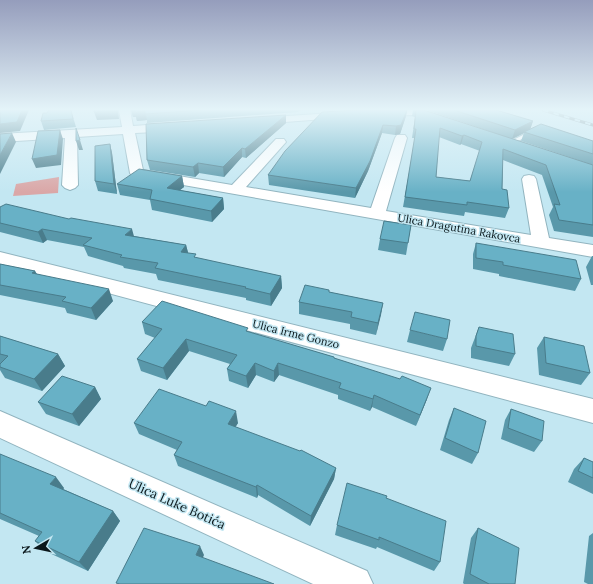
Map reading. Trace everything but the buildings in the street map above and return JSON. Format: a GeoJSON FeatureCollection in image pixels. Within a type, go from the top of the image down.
{"type":"FeatureCollection","features":[{"type":"Feature","properties":{"kind":"street"},"geometry":{"type":"LineString","coordinates":[[0,138],[13,137]]}},
{"type":"Feature","properties":{"kind":"street"},"geometry":{"type":"LineString","coordinates":[[70,184],[71,137]]}},
{"type":"Feature","properties":{"kind":"street","name":"Ulica Dragutina Rakovca"},"geometry":{"type":"LineString","coordinates":[[130,137],[137,173],[593,251]]}},
{"type":"Feature","properties":{"kind":"street"},"geometry":{"type":"LineString","coordinates":[[377,214],[402,138]]}},
{"type":"Feature","properties":{"kind":"street"},"geometry":{"type":"LineString","coordinates":[[235,190],[280,142]]}},
{"type":"Feature","properties":{"kind":"street"},"geometry":{"type":"LineString","coordinates":[[504,142],[522,148]]}},
{"type":"Feature","properties":{"kind":"street"},"geometry":{"type":"LineString","coordinates":[[529,179],[541,242]]}},
{"type":"Feature","properties":{"kind":"street","name":"Ulica Irme Gonzo"},"geometry":{"type":"LineString","coordinates":[[0,258],[593,410]]}},
{"type":"Feature","properties":{"kind":"street","name":"Ulica Luke Botića"},"geometry":{"type":"LineString","coordinates":[[0,424],[354,584]]}},
{"type":"Feature","properties":{"kind":"lane"},"geometry":{"type":"LineString","coordinates":[[504,142],[517,137]]}},
{"type":"Feature","properties":{"kind":"shaded area"},"geometry":{"type":"Polygon","coordinates":[[[59,177],[58,193],[13,196],[16,184],[59,177]]]}}]}
